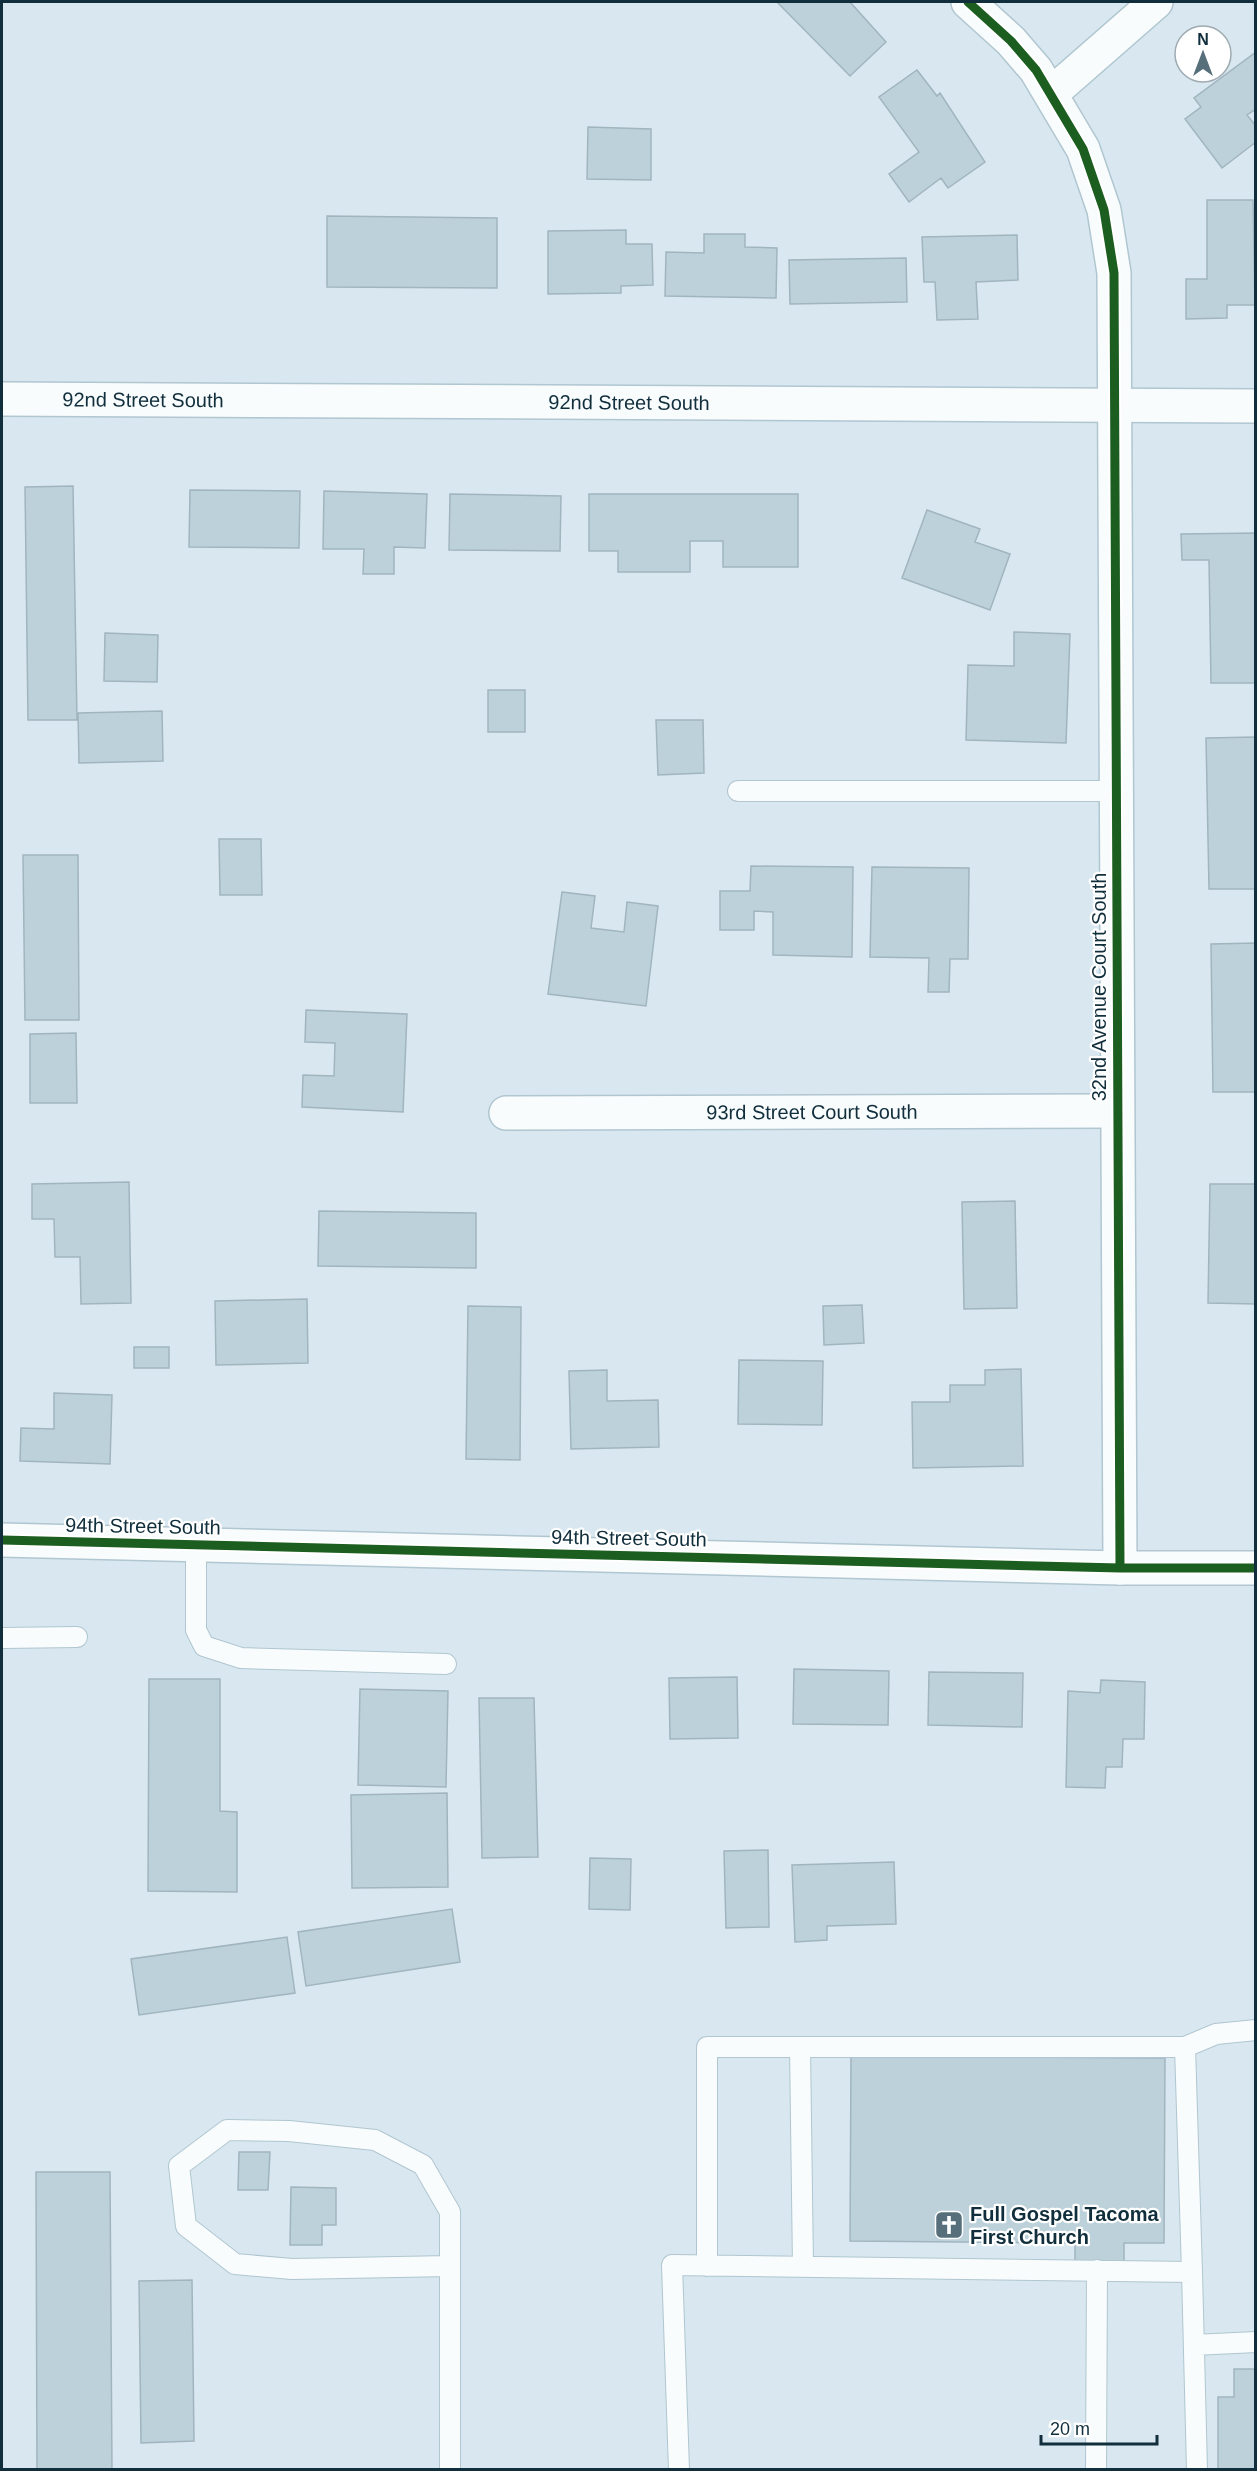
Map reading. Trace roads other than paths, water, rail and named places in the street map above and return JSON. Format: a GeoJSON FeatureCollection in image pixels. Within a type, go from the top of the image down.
{"type":"FeatureCollection","features":[{"type":"Feature","properties":{"kind":"street","name":"32nd Avenue Court South"},"geometry":{"type":"LineString","coordinates":[[968,2],[1011,41],[1052,93],[1083,149],[1104,210],[1114,273],[1120,1568]]}},
{"type":"Feature","properties":{"kind":"street"},"geometry":{"type":"LineString","coordinates":[[1052,93],[1156,2]]}},
{"type":"Feature","properties":{"kind":"street","name":"92nd Street South"},"geometry":{"type":"LineString","coordinates":[[2,399],[1256,406]]}},
{"type":"Feature","properties":{"kind":"street","name":"93rd Street Court South"},"geometry":{"type":"LineString","coordinates":[[506,1113],[1118,1111]]}},
{"type":"Feature","properties":{"kind":"street","name":"94th Street South"},"geometry":{"type":"LineString","coordinates":[[2,1540],[1120,1568],[1256,1568]]}},
{"type":"Feature","properties":{"kind":"lane"},"geometry":{"type":"LineString","coordinates":[[738,791],[1116,791]]}},
{"type":"Feature","properties":{"kind":"lane"},"geometry":{"type":"LineString","coordinates":[[196,1545],[196,1630],[204,1646],[241,1658],[446,1664]]}},
{"type":"Feature","properties":{"kind":"lane"},"geometry":{"type":"LineString","coordinates":[[2,1638],[77,1637]]}},
{"type":"Feature","properties":{"kind":"lane"},"geometry":{"type":"LineString","coordinates":[[707,2266],[707,2047],[1185,2047],[1216,2034],[1256,2030]]}},
{"type":"Feature","properties":{"kind":"lane"},"geometry":{"type":"LineString","coordinates":[[800,2047],[803,2267]]}},
{"type":"Feature","properties":{"kind":"lane"},"geometry":{"type":"LineString","coordinates":[[1185,2047],[1197,2469]]}},
{"type":"Feature","properties":{"kind":"lane"},"geometry":{"type":"LineString","coordinates":[[450,2266],[292,2269],[235,2264],[186,2226],[179,2166],[227,2130],[290,2131],[375,2140],[423,2164],[450,2212],[450,2266],[450,2469]]}},
{"type":"Feature","properties":{"kind":"lane"},"geometry":{"type":"LineString","coordinates":[[679,2469],[672,2265],[1192,2271]]}},
{"type":"Feature","properties":{"kind":"lane"},"geometry":{"type":"LineString","coordinates":[[1096,2469],[1097,2270]]}},
{"type":"Feature","properties":{"kind":"lane"},"geometry":{"type":"LineString","coordinates":[[1194,2345],[1256,2342]]}},
{"type":"Feature","properties":{"kind":"place","name":"Full Gospel Tacoma First Church"},"geometry":{"type":"Point","coordinates":[949,2225]}}]}
